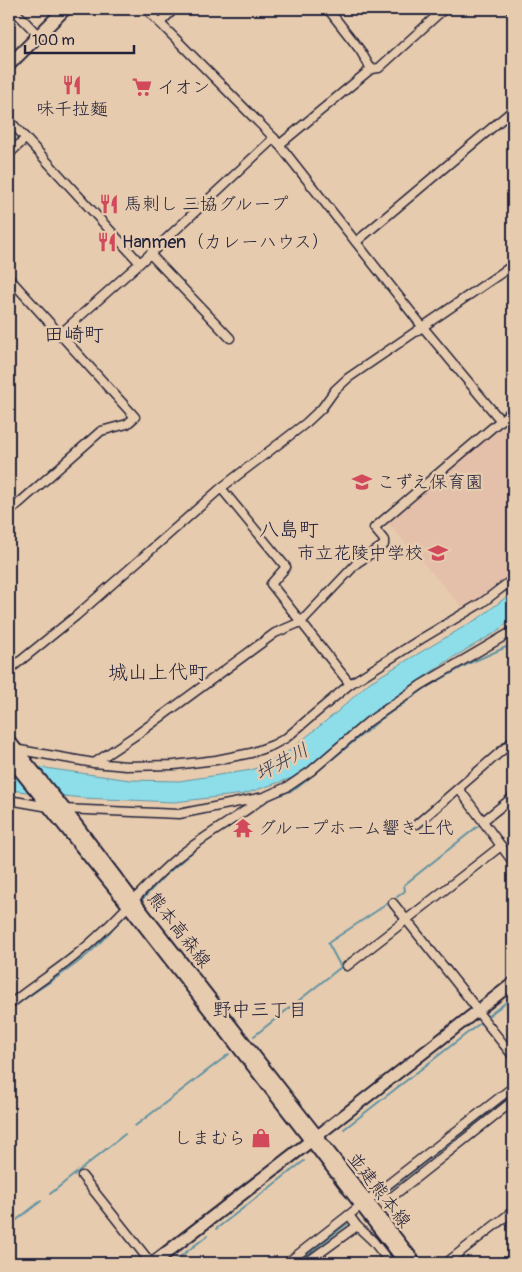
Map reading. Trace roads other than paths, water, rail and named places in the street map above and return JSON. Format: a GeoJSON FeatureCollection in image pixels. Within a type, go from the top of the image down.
{"type":"FeatureCollection","features":[{"type":"Feature","properties":{"kind":"main road"},"geometry":{"type":"LineString","coordinates":[[9,64],[66,9]]}},
{"type":"Feature","properties":{"kind":"main road","name":"熊本高森線"},"geometry":{"type":"LineString","coordinates":[[10,749],[49,807],[130,903],[314,1138]]}},
{"type":"Feature","properties":{"kind":"main road","name":"熊本高森線"},"geometry":{"type":"LineString","coordinates":[[10,749],[65,810],[130,903]]}},
{"type":"Feature","properties":{"kind":"main road"},"geometry":{"type":"LineString","coordinates":[[152,1263],[314,1138]]}},
{"type":"Feature","properties":{"kind":"street"},"geometry":{"type":"LineString","coordinates":[[13,9],[38,35]]}},
{"type":"Feature","properties":{"kind":"street"},"geometry":{"type":"LineString","coordinates":[[146,9],[277,142],[422,326],[501,421]]}},
{"type":"Feature","properties":{"kind":"street"},"geometry":{"type":"LineString","coordinates":[[160,23],[174,9]]}},
{"type":"Feature","properties":{"kind":"street"},"geometry":{"type":"LineString","coordinates":[[328,9],[360,50],[371,68]]}},
{"type":"Feature","properties":{"kind":"street"},"geometry":{"type":"LineString","coordinates":[[60,334],[277,142],[371,68],[379,68],[444,9]]}},
{"type":"Feature","properties":{"kind":"street"},"geometry":{"type":"LineString","coordinates":[[510,9],[513,14]]}},
{"type":"Feature","properties":{"kind":"street"},"geometry":{"type":"LineString","coordinates":[[356,242],[513,110]]}},
{"type":"Feature","properties":{"kind":"street"},"geometry":{"type":"LineString","coordinates":[[9,120],[140,263]]}},
{"type":"Feature","properties":{"kind":"street"},"geometry":{"type":"LineString","coordinates":[[9,154],[26,138]]}},
{"type":"Feature","properties":{"kind":"street"},"geometry":{"type":"LineString","coordinates":[[150,254],[230,338]]}},
{"type":"Feature","properties":{"kind":"street"},"geometry":{"type":"LineString","coordinates":[[9,670],[76,616],[221,488],[306,423],[348,378],[513,265]]}},
{"type":"Feature","properties":{"kind":"street"},"geometry":{"type":"LineString","coordinates":[[9,278],[135,417],[127,424],[101,431],[9,512]]}},
{"type":"Feature","properties":{"kind":"street"},"geometry":{"type":"LineString","coordinates":[[94,763],[275,633],[301,622],[357,563],[384,545],[384,540],[374,528],[513,410]]}},
{"type":"Feature","properties":{"kind":"street"},"geometry":{"type":"LineString","coordinates":[[221,488],[286,567],[271,584],[350,684]]}},
{"type":"Feature","properties":{"kind":"street"},"geometry":{"type":"LineString","coordinates":[[10,749],[94,763],[126,766],[174,765],[216,760],[250,753],[286,738],[350,684],[483,602],[513,579]]}},
{"type":"Feature","properties":{"kind":"street"},"geometry":{"type":"LineString","coordinates":[[9,800],[65,810],[179,814],[264,797],[288,786],[311,771],[368,722],[421,685],[513,631]]}},
{"type":"Feature","properties":{"kind":"street"},"geometry":{"type":"LineString","coordinates":[[417,824],[513,741]]}},
{"type":"Feature","properties":{"kind":"street"},"geometry":{"type":"LineString","coordinates":[[459,789],[513,862]]}},
{"type":"Feature","properties":{"kind":"street"},"geometry":{"type":"LineString","coordinates":[[9,1005],[30,987],[82,950],[176,859],[198,841],[264,797]]}},
{"type":"Feature","properties":{"kind":"street"},"geometry":{"type":"LineString","coordinates":[[482,821],[513,797]]}},
{"type":"Feature","properties":{"kind":"street"},"geometry":{"type":"LineString","coordinates":[[347,966],[501,846]]}},
{"type":"Feature","properties":{"kind":"street"},"geometry":{"type":"LineString","coordinates":[[393,903],[513,1056]]}},
{"type":"Feature","properties":{"kind":"street"},"geometry":{"type":"LineString","coordinates":[[314,1138],[513,983]]}},
{"type":"Feature","properties":{"kind":"street"},"geometry":{"type":"LineString","coordinates":[[287,1263],[513,1087]]}},
{"type":"Feature","properties":{"kind":"street"},"geometry":{"type":"LineString","coordinates":[[380,1190],[388,1200],[513,1101]]}},
{"type":"Feature","properties":{"kind":"street","name":"並建熊本線"},"geometry":{"type":"LineString","coordinates":[[314,1138],[365,1203],[406,1263]]}},
{"type":"Feature","properties":{"kind":"street"},"geometry":{"type":"LineString","coordinates":[[82,1176],[152,1263]]}},
{"type":"Feature","properties":{"kind":"street"},"geometry":{"type":"LineString","coordinates":[[446,1263],[513,1211]]}},
{"type":"Feature","properties":{"kind":"street"},"geometry":{"type":"LineString","coordinates":[[349,1215],[390,1263]]}},
{"type":"Feature","properties":{"kind":"street"},"geometry":{"type":"LineString","coordinates":[[306,1263],[357,1226]]}},
{"type":"Feature","properties":{"kind":"street","name":"並建熊本線"},"geometry":{"type":"LineString","coordinates":[[384,1230],[416,1263]]}},
{"type":"Feature","properties":{"kind":"water","name":"坪井川"},"geometry":{"type":"Polygon","coordinates":[[[513,592],[513,619],[493,634],[452,658],[405,690],[336,743],[301,775],[244,794],[174,802],[83,798],[9,790],[9,763],[130,780],[179,781],[252,770],[284,755],[337,712],[370,682],[479,618],[513,592]]]}},
{"type":"Feature","properties":{"kind":"waterway"},"geometry":{"type":"LineString","coordinates":[[210,839],[268,800],[297,788],[380,720],[427,687],[470,663],[513,644]]}},
{"type":"Feature","properties":{"kind":"waterway"},"geometry":{"type":"LineString","coordinates":[[489,820],[513,803]]}},
{"type":"Feature","properties":{"kind":"waterway"},"geometry":{"type":"LineString","coordinates":[[397,897],[405,891],[404,885],[478,826]]}},
{"type":"Feature","properties":{"kind":"waterway"},"geometry":{"type":"LineString","coordinates":[[140,902],[163,877],[198,847]]}},
{"type":"Feature","properties":{"kind":"waterway"},"geometry":{"type":"LineString","coordinates":[[254,1036],[341,967],[328,943],[387,904]]}},
{"type":"Feature","properties":{"kind":"waterway"},"geometry":{"type":"LineString","coordinates":[[9,1011],[78,962],[128,913]]}},
{"type":"Feature","properties":{"kind":"waterway"},"geometry":{"type":"LineString","coordinates":[[488,1016],[513,997]]}},
{"type":"Feature","properties":{"kind":"waterway"},"geometry":{"type":"LineString","coordinates":[[344,1129],[479,1024]]}},
{"type":"Feature","properties":{"kind":"waterway"},"geometry":{"type":"LineString","coordinates":[[135,1126],[229,1054]]}},
{"type":"Feature","properties":{"kind":"waterway"},"geometry":{"type":"LineString","coordinates":[[389,1190],[513,1093]]}},
{"type":"Feature","properties":{"kind":"waterway"},"geometry":{"type":"LineString","coordinates":[[50,1194],[125,1134]]}},
{"type":"Feature","properties":{"kind":"waterway"},"geometry":{"type":"LineString","coordinates":[[216,1229],[304,1161]]}},
{"type":"Feature","properties":{"kind":"waterway"},"geometry":{"type":"LineString","coordinates":[[9,1226],[41,1201]]}},
{"type":"Feature","properties":{"kind":"waterway"},"geometry":{"type":"LineString","coordinates":[[296,1263],[347,1224]]}},
{"type":"Feature","properties":{"kind":"waterway"},"geometry":{"type":"LineString","coordinates":[[172,1263],[207,1236]]}},
{"type":"Feature","properties":{"kind":"place","name":"味千拉麵"},"geometry":{"type":"Point","coordinates":[72,85]}},
{"type":"Feature","properties":{"kind":"place","name":"イオン"},"geometry":{"type":"Point","coordinates":[142,87]}},
{"type":"Feature","properties":{"kind":"place","name":"馬刺し 三協グループ"},"geometry":{"type":"Point","coordinates":[109,204]}},
{"type":"Feature","properties":{"kind":"place","name":"Hanmen（カレーハウス）"},"geometry":{"type":"Point","coordinates":[107,242]}},
{"type":"Feature","properties":{"kind":"place","name":"こずえ保育園"},"geometry":{"type":"Point","coordinates":[362,482]}},
{"type":"Feature","properties":{"kind":"place","name":"市立花陵中学校"},"geometry":{"type":"Point","coordinates":[438,553]}},
{"type":"Feature","properties":{"kind":"place","name":"グループホーム響き上代"},"geometry":{"type":"Point","coordinates":[243,828]}},
{"type":"Feature","properties":{"kind":"place","name":"しまむら"},"geometry":{"type":"Point","coordinates":[261,1138]}},
{"type":"Feature","properties":{"kind":"district","name":"田崎町"},"geometry":{"type":"Point","coordinates":[74,334]}},
{"type":"Feature","properties":{"kind":"district","name":"八島町"},"geometry":{"type":"Point","coordinates":[289,529]}},
{"type":"Feature","properties":{"kind":"district","name":"城山上代町"},"geometry":{"type":"Point","coordinates":[158,672]}},
{"type":"Feature","properties":{"kind":"district","name":"野中三丁目"},"geometry":{"type":"Point","coordinates":[260,1010]}}]}
